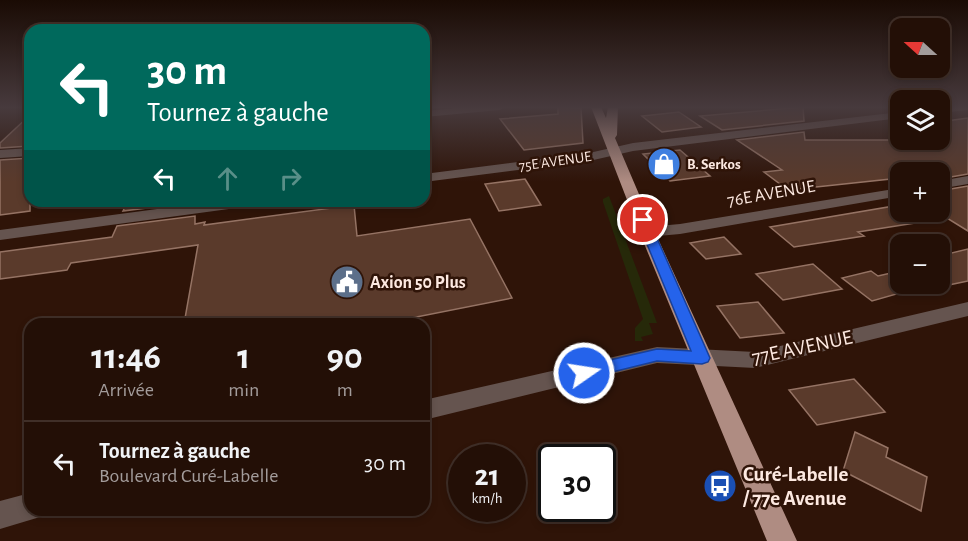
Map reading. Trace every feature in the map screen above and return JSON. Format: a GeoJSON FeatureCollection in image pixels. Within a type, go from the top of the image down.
{"type":"FeatureCollection","features":[{"type":"Feature","properties":{"kind":"main road"},"geometry":{"type":"LineString","coordinates":[[607,132],[647,232],[782,541]]}},
{"type":"Feature","properties":{"kind":"main road"},"geometry":{"type":"LineString","coordinates":[[613,132],[613,146]]}},
{"type":"Feature","properties":{"kind":"street","name":"75E AVENUE"},"geometry":{"type":"LineString","coordinates":[[430,177],[589,157],[613,146],[740,132]]}},
{"type":"Feature","properties":{"kind":"street"},"geometry":{"type":"LineString","coordinates":[[0,154],[24,152]]}},
{"type":"Feature","properties":{"kind":"street"},"geometry":{"type":"LineString","coordinates":[[950,183],[968,180]]}},
{"type":"Feature","properties":{"kind":"street","name":"76E AVENUE"},"geometry":{"type":"LineString","coordinates":[[647,232],[680,229],[890,194]]}},
{"type":"Feature","properties":{"kind":"street"},"geometry":{"type":"LineString","coordinates":[[0,235],[207,207]]}},
{"type":"Feature","properties":{"kind":"street","name":"77E AVENUE"},"geometry":{"type":"LineString","coordinates":[[430,409],[657,355],[755,360],[968,309]]}},
{"type":"Feature","properties":{"kind":"street"},"geometry":{"type":"LineString","coordinates":[[0,514],[24,508]]}},
{"type":"Feature","properties":{"kind":"green space"},"geometry":{"type":"Polygon","coordinates":[[[609,196],[657,323],[649,323],[653,334],[641,337],[643,341],[635,341],[635,328],[643,319],[603,202],[603,199],[609,196]]]}},
{"type":"Feature","properties":{"kind":"building"},"geometry":{"type":"Polygon","coordinates":[[[12,132],[24,132],[24,146],[0,148],[0,143],[12,132]]]}},
{"type":"Feature","properties":{"kind":"building"},"geometry":{"type":"Polygon","coordinates":[[[510,132],[582,132],[583,143],[524,150],[510,132]]]}},
{"type":"Feature","properties":{"kind":"building"},"geometry":{"type":"Polygon","coordinates":[[[804,132],[805,140],[890,140],[890,150],[950,150],[950,132],[968,132],[968,174],[950,177],[950,162],[890,162],[890,179],[788,190],[764,172],[782,170],[737,140],[804,132]]]}},
{"type":"Feature","properties":{"kind":"building"},"geometry":{"type":"Polygon","coordinates":[[[680,150],[710,176],[670,181],[643,154],[680,150]]]}},
{"type":"Feature","properties":{"kind":"building"},"geometry":{"type":"Polygon","coordinates":[[[24,158],[24,207],[30,207],[30,211],[0,215],[0,160],[24,158]]]}},
{"type":"Feature","properties":{"kind":"building"},"geometry":{"type":"Polygon","coordinates":[[[525,179],[541,205],[499,211],[485,184],[525,179]]]}},
{"type":"Feature","properties":{"kind":"building"},"geometry":{"type":"Polygon","coordinates":[[[968,186],[968,231],[950,220],[950,189],[968,186]]]}},
{"type":"Feature","properties":{"kind":"building"},"geometry":{"type":"Polygon","coordinates":[[[125,207],[155,207],[123,211],[125,207]]]}},
{"type":"Feature","properties":{"kind":"building","name":"Axion 50 Plus"},"geometry":{"type":"Polygon","coordinates":[[[339,207],[354,207],[357,236],[470,219],[512,298],[411,318],[185,318],[198,245],[71,263],[67,270],[0,279],[0,252],[112,237],[117,226],[195,216],[195,224],[205,222],[204,225],[339,207]]]}},
{"type":"Feature","properties":{"kind":"building"},"geometry":{"type":"Polygon","coordinates":[[[890,207],[890,222],[922,222],[858,232],[864,236],[794,247],[770,227],[890,207]]]}},
{"type":"Feature","properties":{"kind":"building"},"geometry":{"type":"Polygon","coordinates":[[[724,237],[741,254],[706,259],[690,243],[724,237]]]}},
{"type":"Feature","properties":{"kind":"building"},"geometry":{"type":"Polygon","coordinates":[[[968,249],[968,281],[950,285],[950,253],[968,249]]]}},
{"type":"Feature","properties":{"kind":"building"},"geometry":{"type":"Polygon","coordinates":[[[813,264],[842,289],[783,300],[756,274],[813,264]]]}},
{"type":"Feature","properties":{"kind":"building"},"geometry":{"type":"Polygon","coordinates":[[[871,271],[878,276],[890,273],[890,294],[896,294],[872,301],[842,278],[871,271]]]}},
{"type":"Feature","properties":{"kind":"building"},"geometry":{"type":"Polygon","coordinates":[[[758,302],[784,333],[740,338],[717,306],[758,302]]]}},
{"type":"Feature","properties":{"kind":"building"},"geometry":{"type":"Polygon","coordinates":[[[854,379],[885,412],[817,425],[789,390],[854,379]]]}},
{"type":"Feature","properties":{"kind":"building"},"geometry":{"type":"Polygon","coordinates":[[[855,432],[888,448],[886,457],[927,477],[921,511],[843,471],[855,432]]]}},
{"type":"Feature","properties":{"kind":"place","name":"B. Serkos"},"geometry":{"type":"Point","coordinates":[664,164]}},
{"type":"Feature","properties":{"kind":"place","name":"Axion 50 Plus"},"geometry":{"type":"Point","coordinates":[347,282]}},
{"type":"Feature","properties":{"kind":"place","name":"Curé-Labelle / 77e Avenue"},"geometry":{"type":"Point","coordinates":[720,486]}},
{"type":"Feature","properties":{"kind":"route"},"geometry":{"type":"LineString","coordinates":[[584,373],[657,355],[702,358],[643,220]]}}]}
